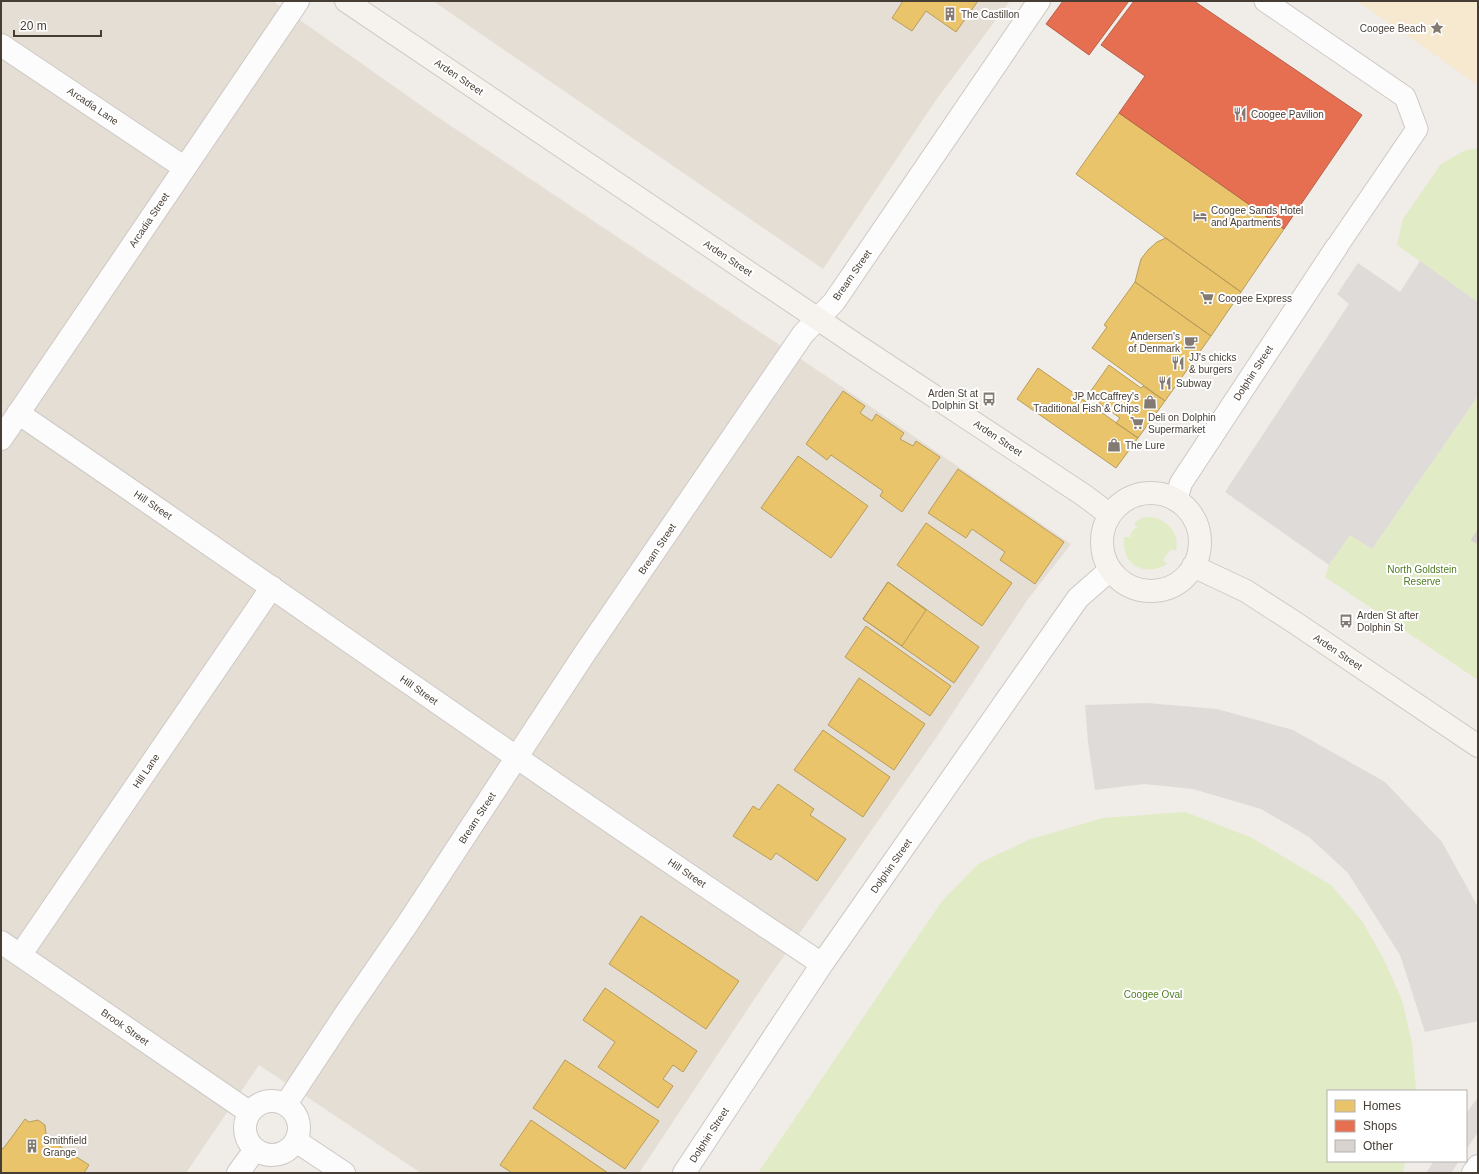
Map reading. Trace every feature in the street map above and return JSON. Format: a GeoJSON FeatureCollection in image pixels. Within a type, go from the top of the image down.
{"type":"FeatureCollection","features":[{"type":"Feature","properties":{"kind":"main road","name":"Arden Street"},"geometry":{"type":"LineString","coordinates":[[346,1],[1085,496],[1110,515]]}},
{"type":"Feature","properties":{"kind":"main road"},"geometry":{"type":"LineString","coordinates":[[1147,493],[1162,495],[1176,500],[1190,513],[1196,523],[1199,535],[1199,552],[1193,566],[1183,580],[1169,588],[1152,592],[1136,590],[1121,582],[1110,570],[1104,557],[1102,542],[1104,528],[1110,515],[1120,504],[1133,497],[1147,493]]}},
{"type":"Feature","properties":{"kind":"main road","name":"Arden Street"},"geometry":{"type":"LineString","coordinates":[[1193,566],[1246,591],[1478,746]]}},
{"type":"Feature","properties":{"kind":"street","name":"Arcadia Street"},"geometry":{"type":"LineString","coordinates":[[1,439],[298,1]]}},
{"type":"Feature","properties":{"kind":"street","name":"Bream Street"},"geometry":{"type":"LineString","coordinates":[[286,1104],[408,923],[583,656],[803,334],[834,302],[1039,1]]}},
{"type":"Feature","properties":{"kind":"street"},"geometry":{"type":"LineString","coordinates":[[1265,1],[1405,97],[1417,129],[1336,248]]}},
{"type":"Feature","properties":{"kind":"street","name":"Arcadia Lane"},"geometry":{"type":"LineString","coordinates":[[1,44],[185,168]]}},
{"type":"Feature","properties":{"kind":"street","name":"Dolphin Street"},"geometry":{"type":"LineString","coordinates":[[1176,500],[1181,483],[1336,248]]}},
{"type":"Feature","properties":{"kind":"street","name":"Hill Street"},"geometry":{"type":"LineString","coordinates":[[18,413],[516,757],[822,964]]}},
{"type":"Feature","properties":{"kind":"street","name":"Dolphin Street"},"geometry":{"type":"LineString","coordinates":[[684,1173],[822,964],[1078,598],[1110,570]]}},
{"type":"Feature","properties":{"kind":"street","name":"Hill Lane"},"geometry":{"type":"LineString","coordinates":[[20,954],[272,587]]}},
{"type":"Feature","properties":{"kind":"street","name":"Brook Street"},"geometry":{"type":"LineString","coordinates":[[1,943],[20,954],[249,1112]]}},
{"type":"Feature","properties":{"kind":"street"},"geometry":{"type":"LineString","coordinates":[[267,1102],[279,1102],[286,1104],[297,1117],[299,1125],[296,1141],[291,1148],[278,1155],[270,1156],[255,1150],[245,1137],[245,1120],[249,1112],[255,1106],[267,1102]]}},
{"type":"Feature","properties":{"kind":"street"},"geometry":{"type":"LineString","coordinates":[[296,1141],[344,1173]]}},
{"type":"Feature","properties":{"kind":"street"},"geometry":{"type":"LineString","coordinates":[[238,1173],[255,1150]]}},
{"type":"Feature","properties":{"kind":"street"},"geometry":{"type":"LineString","coordinates":[[1473,1173],[1478,1166]]}},
{"type":"Feature","properties":{"kind":"shaded area"},"geometry":{"type":"Polygon","coordinates":[[[1,1],[273,1],[436,116],[832,380],[1071,544],[1028,599],[940,732],[761,989],[639,1173],[421,1173],[259,1065],[186,1173],[1,1173],[1,1]]]}},
{"type":"Feature","properties":{"kind":"shaded area"},"geometry":{"type":"Polygon","coordinates":[[[433,1],[1010,1],[936,100],[823,269],[433,1]]]}},
{"type":"Feature","properties":{"kind":"shaded area"},"geometry":{"type":"Polygon","coordinates":[[[1420,261],[1478,302],[1478,396],[1372,549],[1350,535],[1329,565],[1225,492],[1349,304],[1337,294],[1358,263],[1400,292],[1420,261]]]}},
{"type":"Feature","properties":{"kind":"shaded area"},"geometry":{"type":"Polygon","coordinates":[[[1147,703],[1217,709],[1293,730],[1385,782],[1442,842],[1478,907],[1478,1021],[1425,1032],[1400,955],[1348,873],[1309,837],[1261,809],[1193,789],[1144,784],[1095,790],[1088,742],[1085,705],[1147,703]]]}},
{"type":"Feature","properties":{"kind":"shaded area"},"geometry":{"type":"Polygon","coordinates":[[[1478,1097],[1478,1132],[1467,1148],[1467,1113],[1478,1097]]]}},
{"type":"Feature","properties":{"kind":"shaded area"},"geometry":{"type":"Polygon","coordinates":[[[1433,1162],[1458,1162],[1451,1173],[1426,1173],[1433,1162]]]}},
{"type":"Feature","properties":{"kind":"green space"},"geometry":{"type":"Polygon","coordinates":[[[1478,148],[1478,302],[1397,245],[1403,219],[1441,164],[1464,151],[1478,148]]]}},
{"type":"Feature","properties":{"kind":"green space","name":"North Goldstein Reserve"},"geometry":{"type":"Polygon","coordinates":[[[1478,396],[1478,680],[1325,577],[1329,565],[1350,535],[1372,549],[1478,396]]]}},
{"type":"Feature","properties":{"kind":"green space"},"geometry":{"type":"Polygon","coordinates":[[[1151,517],[1162,521],[1171,528],[1176,538],[1176,551],[1171,549],[1163,560],[1167,564],[1158,568],[1142,569],[1135,566],[1126,555],[1124,537],[1130,537],[1132,531],[1137,527],[1134,523],[1142,518],[1151,517]]]}},
{"type":"Feature","properties":{"kind":"green space","name":"Coogee Oval"},"geometry":{"type":"Polygon","coordinates":[[[1185,812],[1250,837],[1331,885],[1362,921],[1384,960],[1402,1000],[1412,1043],[1416,1090],[1327,1090],[1327,1162],[1405,1162],[1403,1173],[758,1173],[942,901],[978,864],[1028,840],[1103,818],[1185,812]]]}},
{"type":"Feature","properties":{"kind":"sand","name":"Coogee Beach"},"geometry":{"type":"Polygon","coordinates":[[[1359,1],[1478,1],[1478,85],[1360,3],[1359,1]]]}},
{"type":"Feature","properties":{"kind":"building: Homes","name":"The Castillon"},"geometry":{"type":"Polygon","coordinates":[[[903,1],[978,1],[956,32],[926,11],[912,31],[892,18],[903,1]]]}},
{"type":"Feature","properties":{"kind":"building: Homes","name":"Coogee Sands Hotel and Apartments"},"geometry":{"type":"Polygon","coordinates":[[[1119,113],[1284,229],[1241,292],[1076,174],[1119,113]]]}},
{"type":"Feature","properties":{"kind":"building: Homes"},"geometry":{"type":"Polygon","coordinates":[[[1166,238],[1241,292],[1211,336],[1135,282],[1141,259],[1157,242],[1166,238]]]}},
{"type":"Feature","properties":{"kind":"building: Homes"},"geometry":{"type":"Polygon","coordinates":[[[1135,282],[1211,336],[1165,401],[1092,348],[1107,327],[1104,325],[1135,282]]]}},
{"type":"Feature","properties":{"kind":"building: Homes"},"geometry":{"type":"Polygon","coordinates":[[[1109,365],[1141,388],[1143,386],[1165,401],[1138,438],[1116,423],[1120,418],[1088,395],[1109,365]]]}},
{"type":"Feature","properties":{"kind":"building: Homes"},"geometry":{"type":"Polygon","coordinates":[[[1038,368],[1138,438],[1116,468],[1017,399],[1038,368]]]}},
{"type":"Feature","properties":{"kind":"building: Homes"},"geometry":{"type":"Polygon","coordinates":[[[843,391],[865,406],[860,413],[872,421],[876,414],[904,433],[900,439],[913,446],[916,441],[940,457],[902,512],[880,496],[883,491],[831,455],[827,460],[806,444],[843,391]]]}},
{"type":"Feature","properties":{"kind":"building: Homes"},"geometry":{"type":"Polygon","coordinates":[[[798,456],[868,506],[831,558],[761,508],[798,456]]]}},
{"type":"Feature","properties":{"kind":"building: Homes"},"geometry":{"type":"Polygon","coordinates":[[[958,469],[1064,542],[1035,584],[1000,560],[1005,552],[972,529],[966,538],[928,513],[958,469]]]}},
{"type":"Feature","properties":{"kind":"building: Homes"},"geometry":{"type":"Polygon","coordinates":[[[926,523],[1012,583],[982,626],[897,565],[926,523]]]}},
{"type":"Feature","properties":{"kind":"building: Homes"},"geometry":{"type":"Polygon","coordinates":[[[888,582],[979,647],[954,683],[863,619],[888,582]]]}},
{"type":"Feature","properties":{"kind":"building: Homes"},"geometry":{"type":"Polygon","coordinates":[[[888,582],[926,610],[902,646],[863,619],[888,582]]]}},
{"type":"Feature","properties":{"kind":"building: Homes"},"geometry":{"type":"Polygon","coordinates":[[[866,626],[951,686],[930,716],[845,657],[866,626]]]}},
{"type":"Feature","properties":{"kind":"building: Homes"},"geometry":{"type":"Polygon","coordinates":[[[859,678],[925,724],[894,770],[828,725],[859,678]]]}},
{"type":"Feature","properties":{"kind":"building: Homes"},"geometry":{"type":"Polygon","coordinates":[[[823,730],[890,777],[863,817],[794,770],[823,730]]]}},
{"type":"Feature","properties":{"kind":"building: Homes"},"geometry":{"type":"Polygon","coordinates":[[[778,784],[814,809],[810,815],[846,839],[817,881],[776,853],[771,860],[733,836],[753,806],[759,810],[778,784]]]}},
{"type":"Feature","properties":{"kind":"building: Homes"},"geometry":{"type":"Polygon","coordinates":[[[641,916],[739,981],[706,1029],[609,964],[641,916]]]}},
{"type":"Feature","properties":{"kind":"building: Homes"},"geometry":{"type":"Polygon","coordinates":[[[605,988],[697,1051],[683,1072],[673,1065],[663,1079],[673,1086],[658,1108],[598,1067],[615,1042],[583,1020],[605,988]]]}},
{"type":"Feature","properties":{"kind":"building: Homes"},"geometry":{"type":"Polygon","coordinates":[[[565,1060],[659,1121],[625,1169],[533,1108],[565,1060]]]}},
{"type":"Feature","properties":{"kind":"building: Homes","name":"Smithfield Grange"},"geometry":{"type":"Polygon","coordinates":[[[25,1119],[29,1122],[38,1120],[45,1125],[46,1134],[59,1143],[58,1145],[89,1165],[84,1173],[1,1173],[1,1148],[3,1149],[25,1119]]]}},
{"type":"Feature","properties":{"kind":"building: Homes"},"geometry":{"type":"Polygon","coordinates":[[[531,1120],[608,1173],[512,1173],[500,1165],[531,1120]]]}},
{"type":"Feature","properties":{"kind":"building: Shops"},"geometry":{"type":"Polygon","coordinates":[[[1063,1],[1129,1],[1089,55],[1046,24],[1063,1]]]}},
{"type":"Feature","properties":{"kind":"building: Shops","name":"Coogee Pavilion"},"geometry":{"type":"Polygon","coordinates":[[[1134,1],[1194,1],[1362,115],[1284,229],[1119,113],[1145,76],[1101,45],[1134,1]]]}},
{"type":"Feature","properties":{"kind":"building: Other"},"geometry":{"type":"Polygon","coordinates":[[[1478,530],[1478,544],[1471,540],[1478,530]]]}},
{"type":"Feature","properties":{"kind":"place","name":"The Castillon"},"geometry":{"type":"Point","coordinates":[950,14]}},
{"type":"Feature","properties":{"kind":"place","name":"Coogee Beach"},"geometry":{"type":"Point","coordinates":[1437,28]}},
{"type":"Feature","properties":{"kind":"place","name":"Coogee Pavilion"},"geometry":{"type":"Point","coordinates":[1240,114]}},
{"type":"Feature","properties":{"kind":"place","name":"Coogee Sands Hotel and Apartments"},"geometry":{"type":"Point","coordinates":[1200,216]}},
{"type":"Feature","properties":{"kind":"place","name":"Coogee Express"},"geometry":{"type":"Point","coordinates":[1207,298]}},
{"type":"Feature","properties":{"kind":"place","name":"Andersen's of Denmark"},"geometry":{"type":"Point","coordinates":[1191,342]}},
{"type":"Feature","properties":{"kind":"place","name":"JJ's chicks & burgers"},"geometry":{"type":"Point","coordinates":[1178,363]}},
{"type":"Feature","properties":{"kind":"place","name":"Subway"},"geometry":{"type":"Point","coordinates":[1165,383]}},
{"type":"Feature","properties":{"kind":"place","name":"Arden St at Dolphin St"},"geometry":{"type":"Point","coordinates":[989,399]}},
{"type":"Feature","properties":{"kind":"place","name":"JP McCaffrey's Traditional Fish & Chips"},"geometry":{"type":"Point","coordinates":[1150,402]}},
{"type":"Feature","properties":{"kind":"place","name":"Deli on Dolphin Supermarket"},"geometry":{"type":"Point","coordinates":[1137,423]}},
{"type":"Feature","properties":{"kind":"place","name":"The Lure"},"geometry":{"type":"Point","coordinates":[1114,445]}},
{"type":"Feature","properties":{"kind":"place","name":"Arden St after Dolphin St"},"geometry":{"type":"Point","coordinates":[1346,621]}},
{"type":"Feature","properties":{"kind":"place","name":"Smithfield Grange"},"geometry":{"type":"Point","coordinates":[32,1146]}}]}
